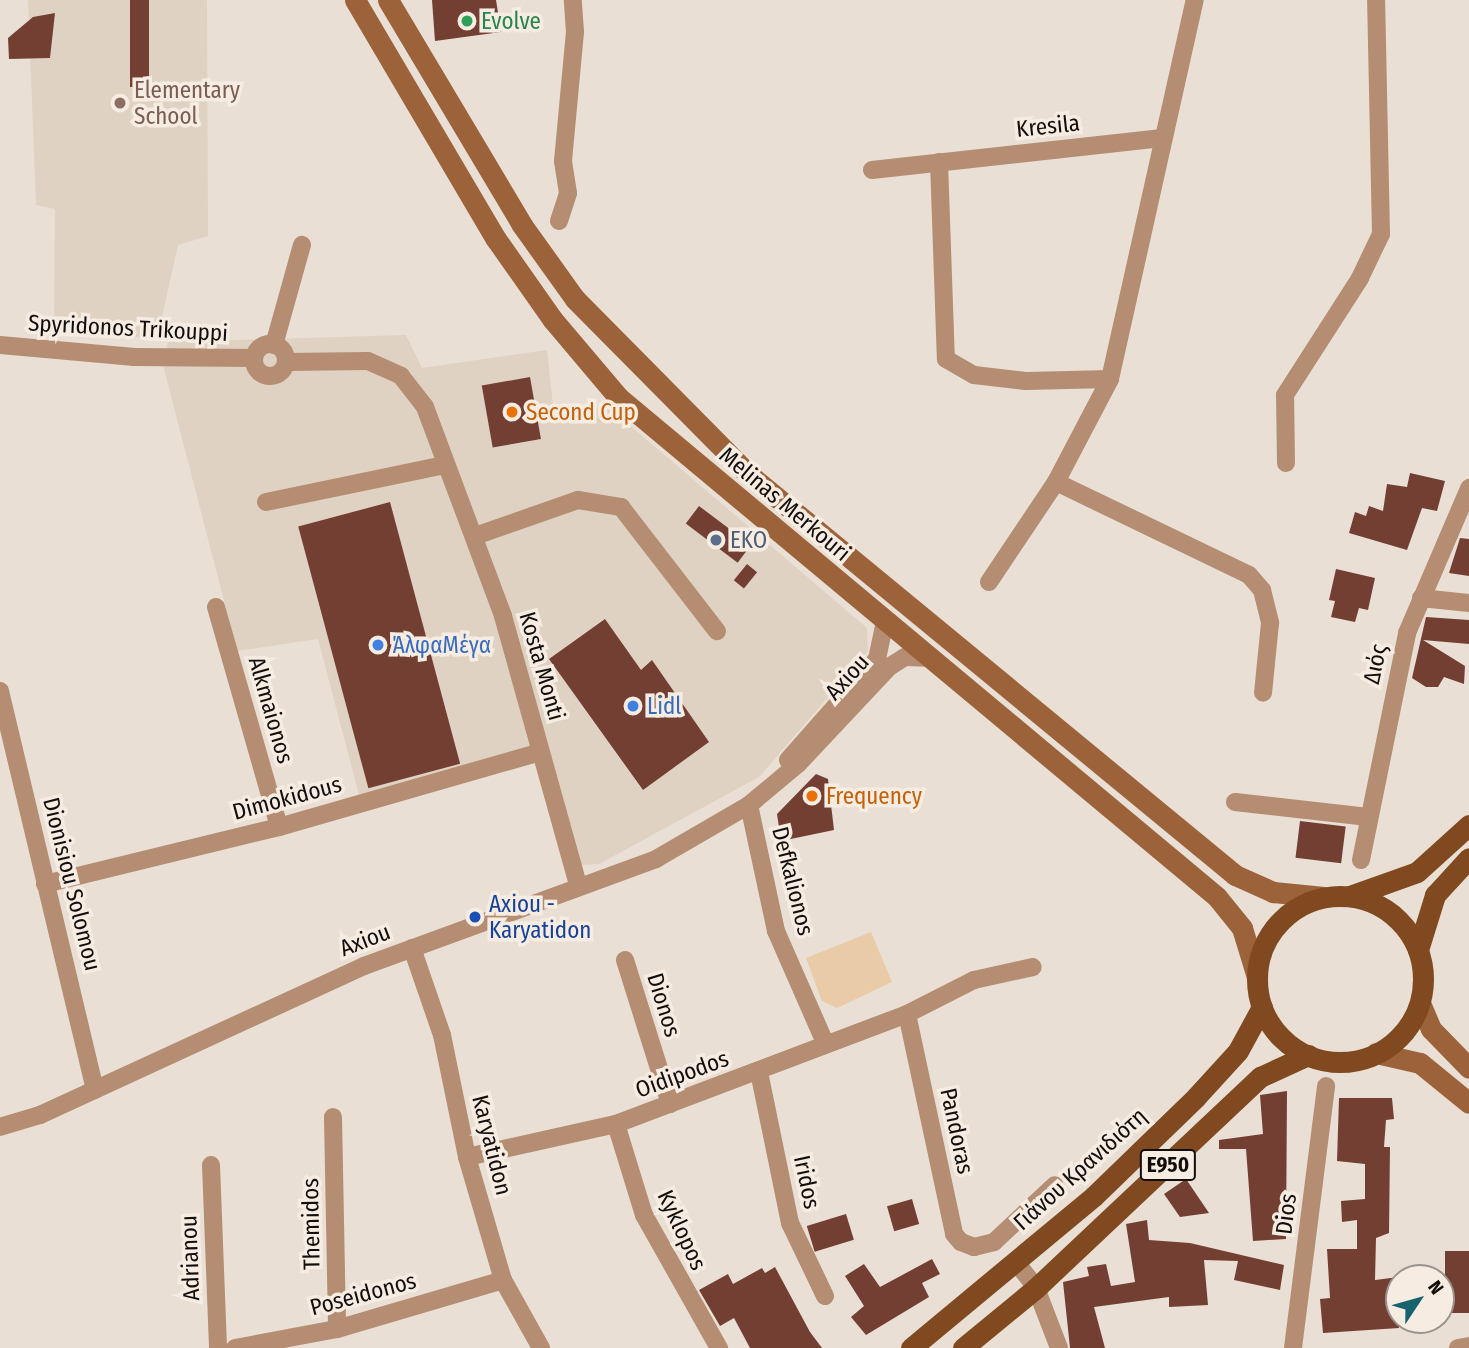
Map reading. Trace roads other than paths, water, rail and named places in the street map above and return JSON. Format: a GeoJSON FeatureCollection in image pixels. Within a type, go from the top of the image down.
{"type":"FeatureCollection","features":[{"type":"Feature","properties":{"kind":"main road","name":"Melinas Merkouri"},"geometry":{"type":"LineString","coordinates":[[355,0],[496,239],[577,349],[618,397],[1217,897],[1242,928],[1257,977]]}},
{"type":"Feature","properties":{"kind":"main road","name":"Melinas Merkouri"},"geometry":{"type":"LineString","coordinates":[[388,0],[522,225],[575,299],[746,471],[1235,875],[1273,892],[1324,897]]}},
{"type":"Feature","properties":{"kind":"main road"},"geometry":{"type":"LineString","coordinates":[[1469,825],[1418,872],[1350,896],[1324,897],[1298,906],[1276,925],[1262,949],[1257,977],[1262,1007],[1288,1044],[1308,1055],[1334,1062],[1376,1053],[1420,1063],[1469,1103]]}},
{"type":"Feature","properties":{"kind":"main road"},"geometry":{"type":"LineString","coordinates":[[1418,950],[1435,895],[1469,859]]}},
{"type":"Feature","properties":{"kind":"main road"},"geometry":{"type":"LineString","coordinates":[[1350,896],[1392,913],[1418,950],[1423,976],[1420,1003],[1407,1028],[1376,1053]]}},
{"type":"Feature","properties":{"kind":"main road"},"geometry":{"type":"LineString","coordinates":[[1420,1003],[1431,1029],[1469,1068]]}},
{"type":"Feature","properties":{"kind":"main road","name":"Γιάνου Κρανιδιότη"},"geometry":{"type":"LineString","coordinates":[[911,1348],[1016,1262],[1196,1097],[1238,1051],[1262,1007]]}},
{"type":"Feature","properties":{"kind":"main road","name":"E950"},"geometry":{"type":"LineString","coordinates":[[963,1348],[1036,1288],[1259,1077],[1308,1055]]}},
{"type":"Feature","properties":{"kind":"street"},"geometry":{"type":"LineString","coordinates":[[559,221],[568,193],[563,161],[575,32],[573,0]]}},
{"type":"Feature","properties":{"kind":"street"},"geometry":{"type":"LineString","coordinates":[[989,582],[1056,482],[1110,379],[1195,0]]}},
{"type":"Feature","properties":{"kind":"street"},"geometry":{"type":"LineString","coordinates":[[1286,463],[1284,395],[1360,278],[1381,234],[1376,0]]}},
{"type":"Feature","properties":{"kind":"street","name":"Kresila"},"geometry":{"type":"LineString","coordinates":[[872,170],[1162,138]]}},
{"type":"Feature","properties":{"kind":"street"},"geometry":{"type":"LineString","coordinates":[[939,162],[946,359],[974,375],[1013,380],[1110,379]]}},
{"type":"Feature","properties":{"kind":"street"},"geometry":{"type":"LineString","coordinates":[[274,345],[302,245]]}},
{"type":"Feature","properties":{"kind":"street","name":"Spyridonos Trikouppi"},"geometry":{"type":"LineString","coordinates":[[0,345],[134,357],[254,358]]}},
{"type":"Feature","properties":{"kind":"street"},"geometry":{"type":"LineString","coordinates":[[274,345],[286,362],[279,374],[269,376],[260,373],[254,358],[259,349],[274,345]]}},
{"type":"Feature","properties":{"kind":"street","name":"Kosta Monti"},"geometry":{"type":"LineString","coordinates":[[286,362],[368,362],[401,376],[425,407],[445,465],[475,536],[578,885]]}},
{"type":"Feature","properties":{"kind":"street"},"geometry":{"type":"LineString","coordinates":[[265,502],[445,465]]}},
{"type":"Feature","properties":{"kind":"street"},"geometry":{"type":"LineString","coordinates":[[1056,482],[1250,575],[1262,590],[1270,623],[1264,693]]}},
{"type":"Feature","properties":{"kind":"street","name":"Διός"},"geometry":{"type":"LineString","coordinates":[[1362,860],[1368,817],[1407,633],[1469,488]]}},
{"type":"Feature","properties":{"kind":"street"},"geometry":{"type":"LineString","coordinates":[[475,536],[578,500],[621,507],[717,631]]}},
{"type":"Feature","properties":{"kind":"street"},"geometry":{"type":"LineString","coordinates":[[1421,598],[1469,603]]}},
{"type":"Feature","properties":{"kind":"street","name":"Alkmaionos"},"geometry":{"type":"LineString","coordinates":[[215,607],[279,827]]}},
{"type":"Feature","properties":{"kind":"street","name":"Axiou"},"geometry":{"type":"LineString","coordinates":[[749,805],[877,659],[885,620]]}},
{"type":"Feature","properties":{"kind":"street","name":"Axiou"},"geometry":{"type":"LineString","coordinates":[[0,1127],[94,1090],[412,948],[578,885],[656,859],[749,805],[798,764],[889,667],[905,657],[928,658]]}},
{"type":"Feature","properties":{"kind":"street","name":"Dionisiou Solomou"},"geometry":{"type":"LineString","coordinates":[[0,691],[94,1090]]}},
{"type":"Feature","properties":{"kind":"street","name":"Dimokidous"},"geometry":{"type":"LineString","coordinates":[[45,884],[279,827],[540,752]]}},
{"type":"Feature","properties":{"kind":"street"},"geometry":{"type":"LineString","coordinates":[[1235,802],[1368,817]]}},
{"type":"Feature","properties":{"kind":"street","name":"Defkalionos"},"geometry":{"type":"LineString","coordinates":[[749,805],[776,931],[826,1045]]}},
{"type":"Feature","properties":{"kind":"street","name":"Karyatidon"},"geometry":{"type":"LineString","coordinates":[[412,948],[442,1035],[467,1157],[503,1280],[541,1348]]}},
{"type":"Feature","properties":{"kind":"street","name":"Dionos"},"geometry":{"type":"LineString","coordinates":[[625,960],[670,1104]]}},
{"type":"Feature","properties":{"kind":"street","name":"Oidipodos"},"geometry":{"type":"LineString","coordinates":[[467,1157],[616,1124],[907,1014],[974,980],[1032,967]]}},
{"type":"Feature","properties":{"kind":"street","name":"Pandoras"},"geometry":{"type":"LineString","coordinates":[[907,1014],[954,1234],[974,1247],[994,1242],[1055,1185]]}},
{"type":"Feature","properties":{"kind":"street","name":"Iridos"},"geometry":{"type":"LineString","coordinates":[[759,1072],[790,1223],[825,1296]]}},
{"type":"Feature","properties":{"kind":"street","name":"Dios"},"geometry":{"type":"LineString","coordinates":[[1293,1348],[1326,1086]]}},
{"type":"Feature","properties":{"kind":"street","name":"Themidos"},"geometry":{"type":"LineString","coordinates":[[333,1117],[337,1329]]}},
{"type":"Feature","properties":{"kind":"street","name":"Kyklopos"},"geometry":{"type":"LineString","coordinates":[[616,1124],[644,1215],[719,1348]]}},
{"type":"Feature","properties":{"kind":"street","name":"Adrianou"},"geometry":{"type":"LineString","coordinates":[[211,1166],[218,1348]]}},
{"type":"Feature","properties":{"kind":"street"},"geometry":{"type":"LineString","coordinates":[[1016,1262],[1036,1288],[1059,1348]]}},
{"type":"Feature","properties":{"kind":"street","name":"Poseidonos"},"geometry":{"type":"LineString","coordinates":[[235,1348],[337,1329],[503,1280]]}},
{"type":"Feature","properties":{"kind":"street"},"geometry":{"type":"LineString","coordinates":[[1458,1348],[1469,1346]]}},
{"type":"Feature","properties":{"kind":"place","name":"Evolve"},"geometry":{"type":"Point","coordinates":[467,21]}},
{"type":"Feature","properties":{"kind":"place","name":"Elementary School"},"geometry":{"type":"Point","coordinates":[120,103]}},
{"type":"Feature","properties":{"kind":"place","name":"Second Cup"},"geometry":{"type":"Point","coordinates":[512,412]}},
{"type":"Feature","properties":{"kind":"place","name":"EKO"},"geometry":{"type":"Point","coordinates":[716,540]}},
{"type":"Feature","properties":{"kind":"place","name":"ΆλφαΜέγα"},"geometry":{"type":"Point","coordinates":[378,645]}},
{"type":"Feature","properties":{"kind":"place","name":"Lidl"},"geometry":{"type":"Point","coordinates":[633,706]}},
{"type":"Feature","properties":{"kind":"place","name":"Frequency"},"geometry":{"type":"Point","coordinates":[812,796]}},
{"type":"Feature","properties":{"kind":"place","name":"Axiou - Karyatidon"},"geometry":{"type":"Point","coordinates":[475,917]}}]}
